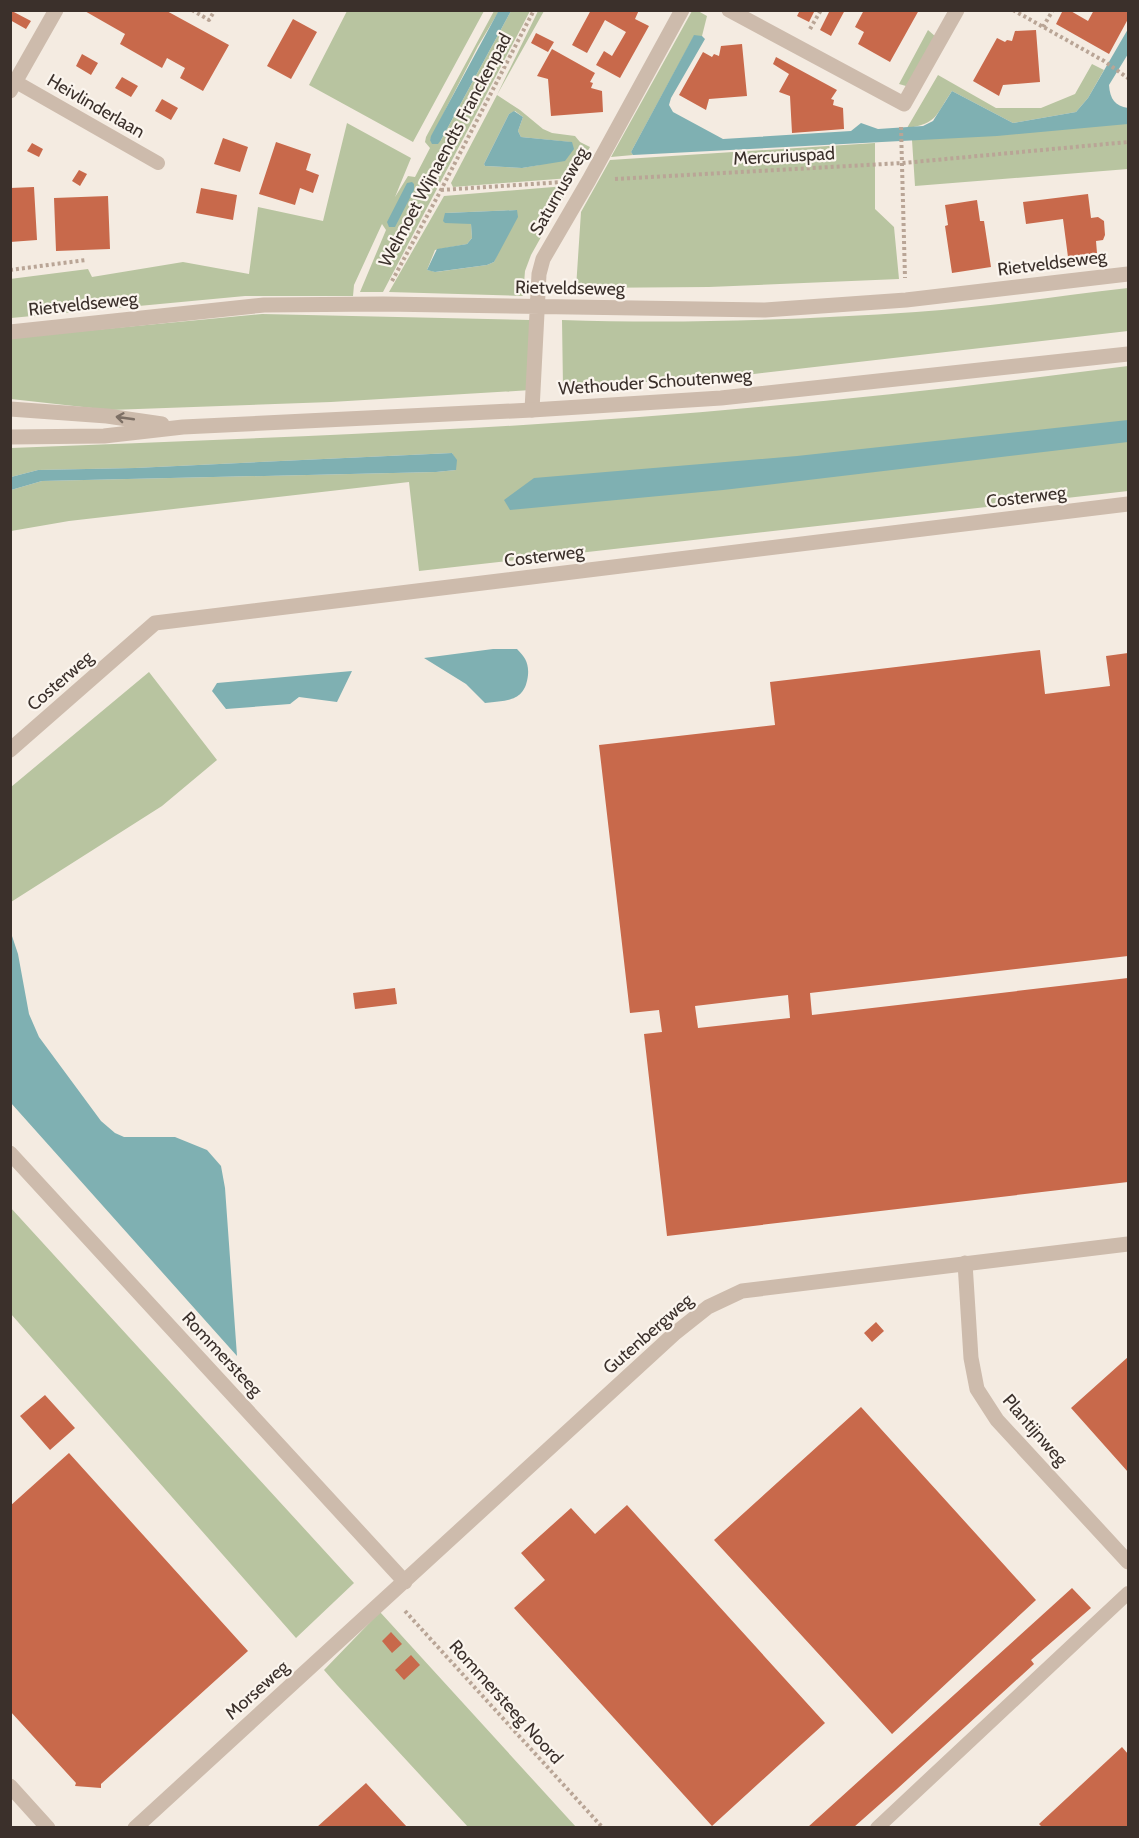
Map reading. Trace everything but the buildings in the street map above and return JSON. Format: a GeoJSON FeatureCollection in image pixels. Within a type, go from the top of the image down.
{"type":"FeatureCollection","features":[{"type":"Feature","properties":{"kind":"street","name":"Heivlinderlaan"},"geometry":{"type":"LineString","coordinates":[[13,87],[56,10]]}},
{"type":"Feature","properties":{"kind":"street","name":"Saturnusweg"},"geometry":{"type":"LineString","coordinates":[[532,410],[538,274],[543,259],[682,10]]}},
{"type":"Feature","properties":{"kind":"street"},"geometry":{"type":"LineString","coordinates":[[729,10],[904,104],[957,10]]}},
{"type":"Feature","properties":{"kind":"street","name":"Rietveldseweg"},"geometry":{"type":"LineString","coordinates":[[10,332],[264,305],[383,304],[765,310],[906,300],[1128,274]]}},
{"type":"Feature","properties":{"kind":"street","name":"Wethouder Schoutenweg"},"geometry":{"type":"LineString","coordinates":[[10,437],[104,436],[183,427],[532,410],[721,398],[1128,354]]}},
{"type":"Feature","properties":{"kind":"street","name":"Wethouder Schoutenweg"},"geometry":{"type":"LineString","coordinates":[[10,409],[107,416],[183,427]]}},
{"type":"Feature","properties":{"kind":"street","name":"Costerweg"},"geometry":{"type":"LineString","coordinates":[[10,750],[155,623],[1128,504]]}},
{"type":"Feature","properties":{"kind":"street","name":"Rommersteeg"},"geometry":{"type":"LineString","coordinates":[[10,1153],[405,1582]]}},
{"type":"Feature","properties":{"kind":"street","name":"Gutenbergweg"},"geometry":{"type":"LineString","coordinates":[[405,1582],[674,1334],[708,1307],[742,1291],[1128,1244]]}},
{"type":"Feature","properties":{"kind":"street","name":"Plantijnweg"},"geometry":{"type":"LineString","coordinates":[[965,1263],[971,1358],[977,1389],[997,1420],[1128,1562]]}},
{"type":"Feature","properties":{"kind":"street","name":"Morseweg"},"geometry":{"type":"LineString","coordinates":[[135,1827],[405,1582]]}},
{"type":"Feature","properties":{"kind":"street"},"geometry":{"type":"LineString","coordinates":[[10,1786],[48,1827]]}},
{"type":"Feature","properties":{"kind":"lane","name":"Heivlinderlaan"},"geometry":{"type":"LineString","coordinates":[[13,87],[158,164]]}},
{"type":"Feature","properties":{"kind":"lane"},"geometry":{"type":"LineString","coordinates":[[877,1827],[1128,1593]]}},
{"type":"Feature","properties":{"kind":"path"},"geometry":{"type":"LineString","coordinates":[[192,10],[209,20],[215,10]]}},
{"type":"Feature","properties":{"kind":"path","name":"Welmoet Wijnaendts Franckenpad"},"geometry":{"type":"LineString","coordinates":[[383,304],[388,288],[534,10]]}},
{"type":"Feature","properties":{"kind":"path"},"geometry":{"type":"LineString","coordinates":[[1013,10],[1104,61],[1128,78]]}},
{"type":"Feature","properties":{"kind":"path"},"geometry":{"type":"LineString","coordinates":[[1043,27],[1053,10]]}},
{"type":"Feature","properties":{"kind":"path"},"geometry":{"type":"LineString","coordinates":[[900,122],[906,300]]}},
{"type":"Feature","properties":{"kind":"path","name":"Mercuriuspad"},"geometry":{"type":"LineString","coordinates":[[441,190],[903,164],[1128,142]]}},
{"type":"Feature","properties":{"kind":"path"},"geometry":{"type":"LineString","coordinates":[[10,270],[86,260]]}},
{"type":"Feature","properties":{"kind":"path","name":"Rommersteeg Noord"},"geometry":{"type":"LineString","coordinates":[[390,1596],[603,1827]]}},
{"type":"Feature","properties":{"kind":"green space"},"geometry":{"type":"Polygon","coordinates":[[[347,11],[484,11],[413,142],[309,85],[347,11]]]}},
{"type":"Feature","properties":{"kind":"green space"},"geometry":{"type":"Polygon","coordinates":[[[494,11],[499,11],[478,46],[430,140],[441,140],[511,11],[530,11],[383,292],[360,292],[386,230],[382,224],[354,285],[353,296],[245,296],[11,318],[10,279],[88,269],[92,277],[183,262],[249,274],[258,207],[323,221],[347,123],[411,158],[395,197],[408,176],[415,177],[430,148],[425,142],[426,137],[494,11]]]}},
{"type":"Feature","properties":{"kind":"green space"},"geometry":{"type":"Polygon","coordinates":[[[538,11],[544,11],[497,95],[538,11]]]}},
{"type":"Feature","properties":{"kind":"green space"},"geometry":{"type":"Polygon","coordinates":[[[692,11],[698,11],[707,16],[702,36],[694,36],[631,152],[633,155],[611,157],[692,11]]]}},
{"type":"Feature","properties":{"kind":"green space"},"geometry":{"type":"Polygon","coordinates":[[[928,30],[936,37],[906,86],[899,84],[928,30]]]}},
{"type":"Feature","properties":{"kind":"green space"},"geometry":{"type":"Polygon","coordinates":[[[1092,64],[1104,70],[1088,98],[1076,112],[1013,123],[952,91],[931,121],[907,128],[938,75],[996,108],[1041,108],[1075,94],[1092,64]]]}},
{"type":"Feature","properties":{"kind":"green space"},"geometry":{"type":"Polygon","coordinates":[[[497,95],[543,129],[552,133],[575,136],[580,142],[590,147],[574,177],[453,187],[451,183],[497,95]],[[515,111],[509,114],[485,166],[522,168],[539,165],[570,142],[521,137],[518,131],[523,117],[515,111]]]}},
{"type":"Feature","properties":{"kind":"green space"},"geometry":{"type":"Polygon","coordinates":[[[1128,122],[1128,169],[915,186],[912,140],[1128,122]]]}},
{"type":"Feature","properties":{"kind":"green space"},"geometry":{"type":"Polygon","coordinates":[[[875,143],[875,209],[894,227],[899,279],[709,287],[576,288],[581,212],[610,160],[875,143]]]}},
{"type":"Feature","properties":{"kind":"green space"},"geometry":{"type":"Polygon","coordinates":[[[569,187],[531,255],[525,271],[523,296],[389,292],[444,196],[569,187]],[[517,210],[445,213],[471,224],[472,238],[467,244],[435,250],[427,270],[436,272],[494,262],[517,210]]]}},
{"type":"Feature","properties":{"kind":"green space"},"geometry":{"type":"Polygon","coordinates":[[[1128,288],[1128,331],[754,374],[563,388],[562,320],[695,321],[872,315],[969,307],[1128,288]]]}},
{"type":"Feature","properties":{"kind":"green space"},"geometry":{"type":"Polygon","coordinates":[[[262,314],[530,320],[531,390],[331,402],[110,410],[11,399],[11,338],[262,314]]]}},
{"type":"Feature","properties":{"kind":"green space"},"geometry":{"type":"Polygon","coordinates":[[[1128,366],[1128,491],[419,571],[409,482],[69,521],[11,531],[11,490],[42,481],[436,472],[456,470],[456,460],[452,453],[135,468],[38,470],[11,477],[11,448],[395,432],[620,419],[874,396],[1128,366]]]}},
{"type":"Feature","properties":{"kind":"green space"},"geometry":{"type":"Polygon","coordinates":[[[149,672],[217,760],[162,806],[11,902],[11,787],[149,672]]]}},
{"type":"Feature","properties":{"kind":"green space"},"geometry":{"type":"Polygon","coordinates":[[[10,1207],[354,1583],[296,1638],[11,1314],[10,1207]]]}},
{"type":"Feature","properties":{"kind":"green space"},"geometry":{"type":"Polygon","coordinates":[[[380,1612],[576,1827],[468,1827],[337,1685],[324,1670],[380,1612]]]}},
{"type":"Feature","properties":{"kind":"water"},"geometry":{"type":"Polygon","coordinates":[[[499,10],[511,11],[441,140],[438,144],[432,144],[431,136],[499,10]]]}},
{"type":"Feature","properties":{"kind":"water"},"geometry":{"type":"Polygon","coordinates":[[[1128,29],[1128,54],[1109,85],[1114,101],[1128,108],[1128,124],[997,136],[633,155],[631,152],[694,35],[705,39],[669,105],[673,112],[723,139],[851,131],[861,123],[878,129],[923,126],[933,121],[952,91],[1013,123],[1076,112],[1088,98],[1128,29]]]}},
{"type":"Feature","properties":{"kind":"water"},"geometry":{"type":"Polygon","coordinates":[[[514,111],[523,117],[518,131],[521,137],[572,142],[574,149],[565,161],[522,168],[485,166],[509,114],[514,111]]]}},
{"type":"Feature","properties":{"kind":"water"},"geometry":{"type":"Polygon","coordinates":[[[407,183],[414,184],[414,190],[395,227],[389,227],[387,222],[407,183]]]}},
{"type":"Feature","properties":{"kind":"water"},"geometry":{"type":"Polygon","coordinates":[[[517,210],[518,217],[494,262],[435,272],[427,270],[437,249],[467,244],[472,238],[471,224],[445,223],[443,221],[445,213],[517,210]]]}},
{"type":"Feature","properties":{"kind":"water"},"geometry":{"type":"Polygon","coordinates":[[[1128,420],[1128,442],[723,490],[510,510],[504,500],[534,478],[797,456],[1128,420]]]}},
{"type":"Feature","properties":{"kind":"water"},"geometry":{"type":"Polygon","coordinates":[[[452,453],[457,460],[456,470],[436,472],[42,481],[11,490],[11,477],[38,470],[135,468],[452,453]]]}},
{"type":"Feature","properties":{"kind":"water"},"geometry":{"type":"Polygon","coordinates":[[[493,649],[517,649],[526,660],[528,675],[526,684],[519,695],[514,698],[485,703],[466,684],[424,658],[493,649]]]}},
{"type":"Feature","properties":{"kind":"water"},"geometry":{"type":"Polygon","coordinates":[[[352,671],[337,702],[299,697],[290,704],[226,709],[212,691],[217,683],[352,671]]]}},
{"type":"Feature","properties":{"kind":"water"},"geometry":{"type":"Polygon","coordinates":[[[11,933],[18,954],[29,1014],[39,1037],[101,1121],[115,1133],[124,1137],[175,1137],[207,1150],[221,1166],[225,1188],[237,1356],[11,1103],[11,933]]]}}]}
